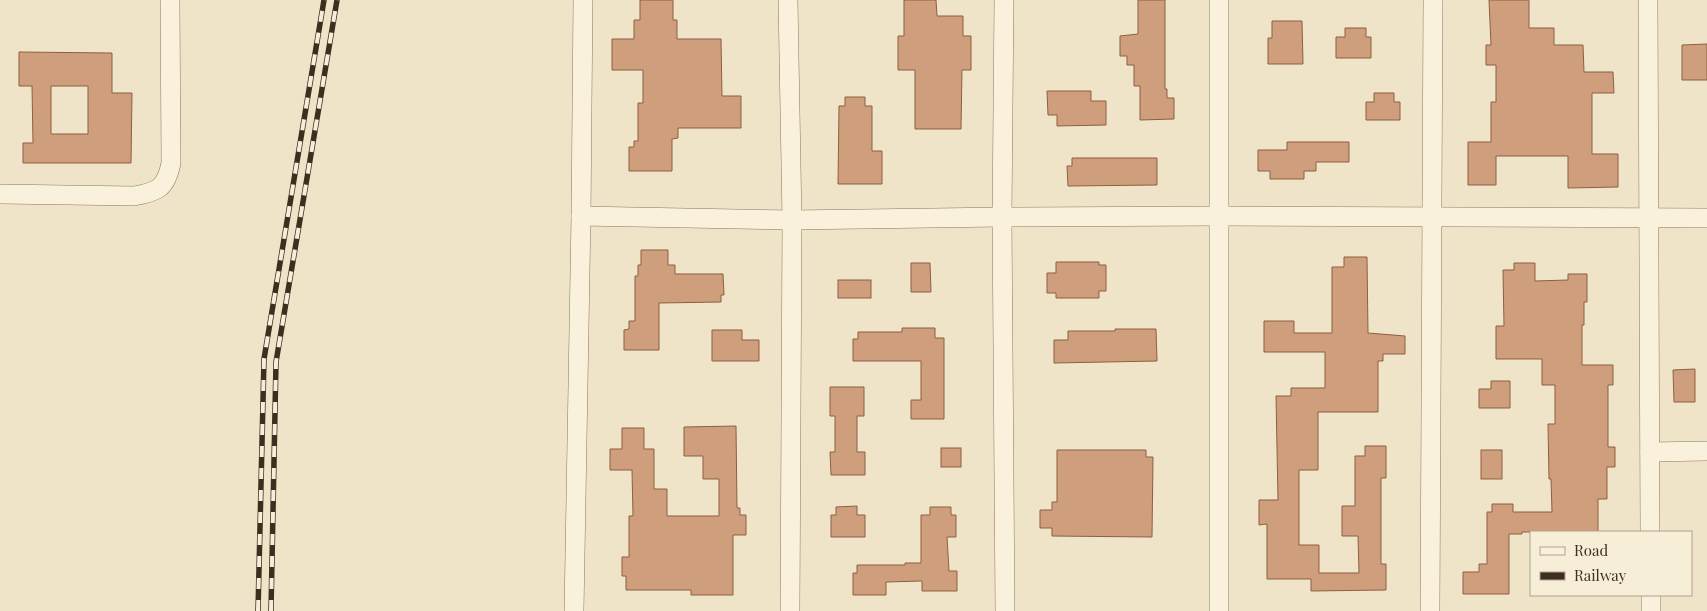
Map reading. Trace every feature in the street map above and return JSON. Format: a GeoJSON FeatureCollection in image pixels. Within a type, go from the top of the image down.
{"type":"FeatureCollection","features":[{"type":"Feature","properties":{"kind":"street"},"geometry":{"type":"LineString","coordinates":[[0,194],[134,196],[160,188],[168,176],[171,163],[170,0]]}},
{"type":"Feature","properties":{"kind":"street"},"geometry":{"type":"LineString","coordinates":[[574,611],[583,0]]}},
{"type":"Feature","properties":{"kind":"street"},"geometry":{"type":"LineString","coordinates":[[788,0],[792,220],[790,611]]}},
{"type":"Feature","properties":{"kind":"street"},"geometry":{"type":"LineString","coordinates":[[1004,0],[1002,217],[1005,611]]}},
{"type":"Feature","properties":{"kind":"street"},"geometry":{"type":"LineString","coordinates":[[1218,611],[1219,0]]}},
{"type":"Feature","properties":{"kind":"street"},"geometry":{"type":"LineString","coordinates":[[1430,611],[1433,0]]}},
{"type":"Feature","properties":{"kind":"street"},"geometry":{"type":"LineString","coordinates":[[1648,0],[1650,531]]}},
{"type":"Feature","properties":{"kind":"street"},"geometry":{"type":"LineString","coordinates":[[581,216],[792,220],[1218,216],[1707,218]]}},
{"type":"Feature","properties":{"kind":"street"},"geometry":{"type":"LineString","coordinates":[[1650,452],[1707,450]]}},
{"type":"Feature","properties":{"kind":"street"},"geometry":{"type":"LineString","coordinates":[[1650,596],[1651,611]]}},
{"type":"Feature","properties":{"kind":"building"},"geometry":{"type":"Polygon","coordinates":[[[640,0],[673,0],[673,20],[677,20],[677,39],[721,39],[722,96],[741,96],[741,128],[678,128],[678,138],[672,139],[672,171],[629,171],[629,147],[634,147],[634,141],[638,141],[638,103],[643,103],[643,70],[612,70],[612,39],[634,39],[634,20],[640,20],[640,0]]]}},
{"type":"Feature","properties":{"kind":"building"},"geometry":{"type":"Polygon","coordinates":[[[904,0],[936,0],[937,16],[963,16],[963,36],[971,36],[971,70],[962,70],[961,129],[915,129],[915,70],[898,70],[898,36],[904,36],[904,0]]]}},
{"type":"Feature","properties":{"kind":"building"},"geometry":{"type":"Polygon","coordinates":[[[1138,0],[1165,0],[1165,89],[1167,89],[1167,98],[1174,98],[1174,119],[1140,120],[1140,86],[1134,86],[1134,65],[1127,65],[1127,56],[1120,56],[1120,36],[1138,34],[1138,0]]]}},
{"type":"Feature","properties":{"kind":"building"},"geometry":{"type":"Polygon","coordinates":[[[1489,0],[1529,0],[1529,28],[1554,28],[1554,45],[1583,45],[1584,72],[1613,72],[1614,93],[1592,93],[1592,154],[1618,154],[1618,187],[1568,188],[1568,156],[1496,156],[1496,185],[1468,185],[1468,142],[1491,142],[1491,102],[1496,102],[1496,65],[1486,65],[1486,45],[1491,45],[1489,0]]]}},
{"type":"Feature","properties":{"kind":"building"},"geometry":{"type":"Polygon","coordinates":[[[1272,21],[1302,21],[1303,64],[1268,64],[1268,38],[1272,38],[1272,21]]]}},
{"type":"Feature","properties":{"kind":"building"},"geometry":{"type":"Polygon","coordinates":[[[1345,28],[1366,28],[1366,37],[1371,37],[1371,58],[1336,58],[1336,37],[1345,37],[1345,28]]]}},
{"type":"Feature","properties":{"kind":"building"},"geometry":{"type":"Polygon","coordinates":[[[1707,44],[1707,80],[1682,80],[1682,45],[1707,44]]]}},
{"type":"Feature","properties":{"kind":"building"},"geometry":{"type":"Polygon","coordinates":[[[19,52],[112,53],[112,93],[132,93],[131,163],[23,163],[23,143],[33,143],[32,86],[19,86],[19,52]],[[51,86],[51,134],[88,134],[88,86],[51,86]]]}},
{"type":"Feature","properties":{"kind":"building"},"geometry":{"type":"Polygon","coordinates":[[[1047,91],[1091,91],[1091,101],[1106,101],[1106,125],[1057,126],[1057,115],[1048,115],[1047,91]]]}},
{"type":"Feature","properties":{"kind":"building"},"geometry":{"type":"Polygon","coordinates":[[[1374,93],[1394,93],[1394,102],[1400,102],[1400,120],[1366,120],[1366,102],[1374,102],[1374,93]]]}},
{"type":"Feature","properties":{"kind":"building"},"geometry":{"type":"Polygon","coordinates":[[[845,97],[865,97],[865,106],[872,106],[872,151],[882,151],[882,184],[838,184],[839,106],[845,106],[845,97]]]}},
{"type":"Feature","properties":{"kind":"building"},"geometry":{"type":"Polygon","coordinates":[[[1287,142],[1349,142],[1349,162],[1316,162],[1316,171],[1304,171],[1304,179],[1270,179],[1270,171],[1258,171],[1258,150],[1287,150],[1287,142]]]}},
{"type":"Feature","properties":{"kind":"building"},"geometry":{"type":"Polygon","coordinates":[[[1072,158],[1157,158],[1157,185],[1068,186],[1067,166],[1072,166],[1072,158]]]}},
{"type":"Feature","properties":{"kind":"building"},"geometry":{"type":"Polygon","coordinates":[[[641,250],[668,250],[668,265],[675,265],[675,274],[723,274],[724,295],[721,295],[721,302],[659,303],[659,350],[624,350],[624,330],[629,329],[629,321],[635,321],[635,276],[638,276],[638,265],[641,265],[641,250]]]}},
{"type":"Feature","properties":{"kind":"building"},"geometry":{"type":"Polygon","coordinates":[[[1344,257],[1367,257],[1368,333],[1405,336],[1405,354],[1383,354],[1383,361],[1378,361],[1378,412],[1318,412],[1318,470],[1299,470],[1299,545],[1319,545],[1319,573],[1359,573],[1358,536],[1342,536],[1342,506],[1355,506],[1355,456],[1365,456],[1365,446],[1386,446],[1386,478],[1381,478],[1381,564],[1386,564],[1386,590],[1311,591],[1311,579],[1267,579],[1267,524],[1259,525],[1259,500],[1278,500],[1276,396],[1291,396],[1291,388],[1325,388],[1325,352],[1264,352],[1264,321],[1294,321],[1294,333],[1332,333],[1332,267],[1344,267],[1344,257]]]}},
{"type":"Feature","properties":{"kind":"building"},"geometry":{"type":"Polygon","coordinates":[[[1056,262],[1099,262],[1099,265],[1106,265],[1106,291],[1099,291],[1099,298],[1056,298],[1056,293],[1047,293],[1047,273],[1056,273],[1056,262]]]}},
{"type":"Feature","properties":{"kind":"building"},"geometry":{"type":"Polygon","coordinates":[[[911,263],[930,263],[931,292],[911,292],[911,263]]]}},
{"type":"Feature","properties":{"kind":"building"},"geometry":{"type":"Polygon","coordinates":[[[1514,263],[1535,263],[1535,281],[1568,280],[1568,274],[1587,274],[1587,302],[1584,302],[1584,325],[1582,325],[1582,365],[1613,365],[1613,385],[1608,385],[1608,447],[1615,447],[1615,467],[1607,467],[1607,499],[1598,499],[1598,531],[1530,531],[1522,532],[1522,534],[1509,534],[1509,594],[1463,594],[1463,572],[1479,572],[1479,564],[1487,564],[1487,512],[1492,512],[1492,504],[1513,504],[1513,512],[1552,512],[1548,424],[1555,424],[1555,385],[1542,385],[1542,359],[1496,359],[1496,326],[1504,326],[1503,270],[1514,270],[1514,263]]]}},
{"type":"Feature","properties":{"kind":"building"},"geometry":{"type":"Polygon","coordinates":[[[838,280],[871,280],[871,298],[838,298],[838,280]]]}},
{"type":"Feature","properties":{"kind":"building"},"geometry":{"type":"Polygon","coordinates":[[[902,328],[935,328],[935,338],[944,338],[944,419],[911,419],[911,400],[921,400],[921,361],[853,361],[853,339],[858,339],[858,332],[902,332],[902,328]]]}},
{"type":"Feature","properties":{"kind":"building"},"geometry":{"type":"Polygon","coordinates":[[[1115,329],[1156,329],[1157,361],[1054,363],[1054,340],[1068,340],[1068,331],[1115,331],[1115,329]]]}},
{"type":"Feature","properties":{"kind":"building"},"geometry":{"type":"Polygon","coordinates":[[[712,330],[742,330],[742,340],[759,340],[759,361],[712,361],[712,330]]]}},
{"type":"Feature","properties":{"kind":"building"},"geometry":{"type":"Polygon","coordinates":[[[1695,369],[1695,402],[1674,402],[1673,370],[1695,369]]]}},
{"type":"Feature","properties":{"kind":"building"},"geometry":{"type":"Polygon","coordinates":[[[1491,381],[1510,381],[1510,408],[1479,408],[1479,389],[1491,389],[1491,381]]]}},
{"type":"Feature","properties":{"kind":"building"},"geometry":{"type":"Polygon","coordinates":[[[830,387],[864,387],[864,416],[857,416],[857,452],[865,452],[865,475],[831,475],[830,452],[835,452],[835,416],[830,416],[830,387]]]}},
{"type":"Feature","properties":{"kind":"building"},"geometry":{"type":"Polygon","coordinates":[[[736,426],[737,508],[740,508],[740,515],[746,515],[746,535],[733,535],[733,595],[691,595],[691,590],[626,590],[626,576],[622,576],[622,557],[629,557],[629,516],[633,516],[632,470],[610,470],[610,449],[622,449],[622,428],[644,428],[644,449],[654,449],[654,489],[667,489],[667,516],[719,516],[719,479],[703,479],[703,456],[684,456],[684,427],[736,426]]]}},
{"type":"Feature","properties":{"kind":"building"},"geometry":{"type":"Polygon","coordinates":[[[941,448],[961,448],[961,467],[941,467],[941,448]]]}},
{"type":"Feature","properties":{"kind":"building"},"geometry":{"type":"Polygon","coordinates":[[[1057,450],[1146,450],[1146,457],[1153,457],[1152,537],[1052,536],[1052,528],[1040,528],[1040,510],[1052,510],[1052,502],[1057,502],[1057,450]]]}},
{"type":"Feature","properties":{"kind":"building"},"geometry":{"type":"Polygon","coordinates":[[[1481,450],[1502,450],[1502,479],[1481,479],[1481,450]]]}},
{"type":"Feature","properties":{"kind":"building"},"geometry":{"type":"Polygon","coordinates":[[[857,506],[857,515],[865,515],[865,537],[831,537],[831,515],[836,515],[836,507],[857,506]]]}},
{"type":"Feature","properties":{"kind":"building"},"geometry":{"type":"Polygon","coordinates":[[[930,507],[951,507],[951,515],[956,515],[956,537],[947,537],[949,571],[957,571],[957,591],[922,591],[922,581],[886,582],[886,595],[853,595],[853,573],[857,573],[857,565],[921,563],[921,515],[930,515],[930,507]]]}},
{"type":"Feature","properties":{"kind":"railway"},"geometry":{"type":"LineString","coordinates":[[258,611],[264,359],[324,0]]}},
{"type":"Feature","properties":{"kind":"railway"},"geometry":{"type":"LineString","coordinates":[[271,611],[276,362],[337,0]]}}]}
